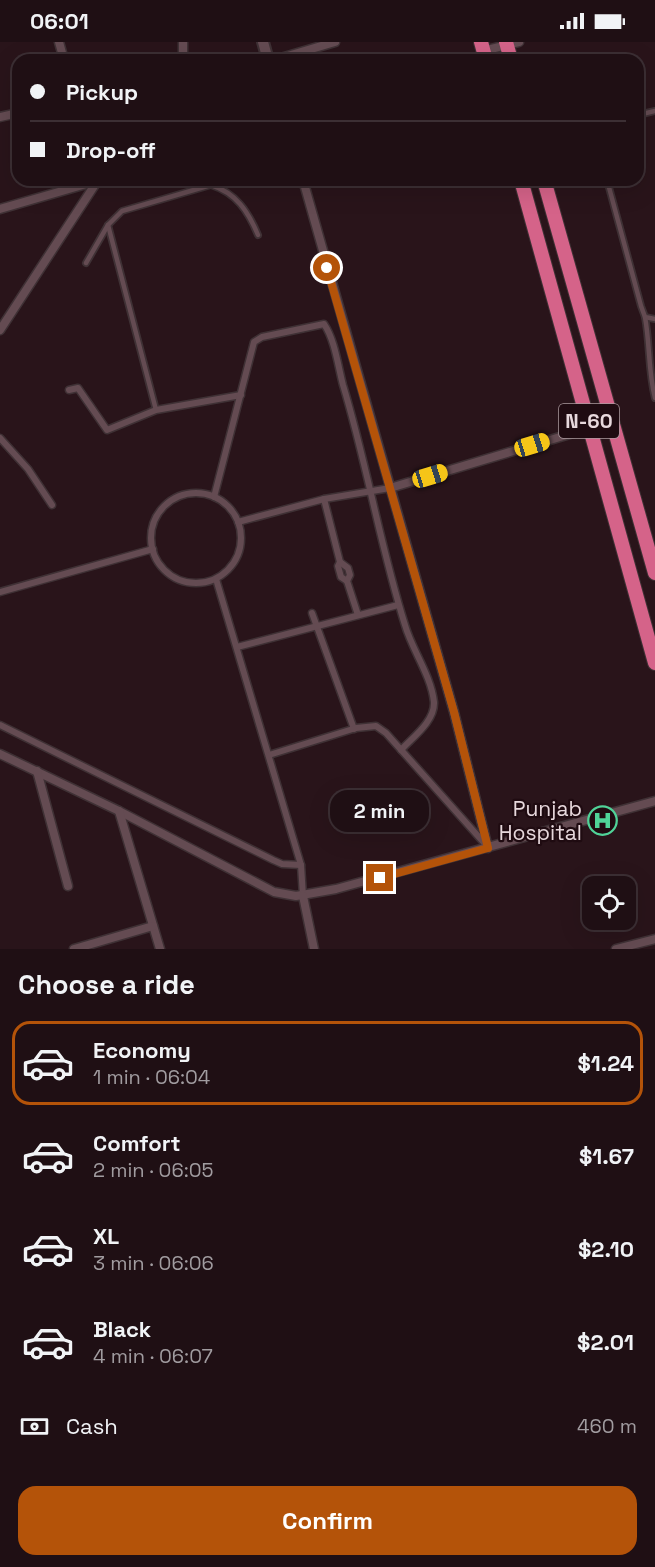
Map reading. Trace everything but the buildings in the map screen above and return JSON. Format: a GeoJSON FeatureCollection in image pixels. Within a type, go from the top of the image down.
{"type":"FeatureCollection","features":[{"type":"Feature","properties":{"kind":"highway","name":"N-60"},"geometry":{"type":"LineString","coordinates":[[523,186],[655,663]]}},
{"type":"Feature","properties":{"kind":"highway","name":"N-60"},"geometry":{"type":"LineString","coordinates":[[546,186],[655,573]]}},
{"type":"Feature","properties":{"kind":"highway"},"geometry":{"type":"LineString","coordinates":[[569,350],[590,344]]}},
{"type":"Feature","properties":{"kind":"street"},"geometry":{"type":"LineString","coordinates":[[294,54],[335,42]]}},
{"type":"Feature","properties":{"kind":"street"},"geometry":{"type":"LineString","coordinates":[[483,51],[510,43]]}},
{"type":"Feature","properties":{"kind":"street"},"geometry":{"type":"LineString","coordinates":[[0,209],[79,186]]}},
{"type":"Feature","properties":{"kind":"street"},"geometry":{"type":"LineString","coordinates":[[0,330],[95,186]]}},
{"type":"Feature","properties":{"kind":"street"},"geometry":{"type":"LineString","coordinates":[[305,186],[454,712],[488,848]]}},
{"type":"Feature","properties":{"kind":"street"},"geometry":{"type":"LineString","coordinates":[[213,497],[253,344],[257,339],[324,324],[356,426],[398,605],[431,688],[434,704],[432,714],[426,723],[401,750]]}},
{"type":"Feature","properties":{"kind":"street"},"geometry":{"type":"LineString","coordinates":[[69,390],[78,388],[107,430],[156,410],[241,395]]}},
{"type":"Feature","properties":{"kind":"street"},"geometry":{"type":"LineString","coordinates":[[238,522],[324,499],[390,488],[590,428]]}},
{"type":"Feature","properties":{"kind":"street"},"geometry":{"type":"LineString","coordinates":[[0,438],[28,469],[52,505]]}},
{"type":"Feature","properties":{"kind":"street"},"geometry":{"type":"LineString","coordinates":[[198,493],[226,504],[238,522],[241,542],[239,552],[228,570],[216,579],[200,583],[179,580],[162,568],[153,549],[151,539],[155,518],[168,502],[187,494],[198,493]]}},
{"type":"Feature","properties":{"kind":"street"},"geometry":{"type":"LineString","coordinates":[[324,499],[340,562],[339,572],[341,578],[347,581],[358,615]]}},
{"type":"Feature","properties":{"kind":"street"},"geometry":{"type":"LineString","coordinates":[[0,592],[153,549]]}},
{"type":"Feature","properties":{"kind":"street"},"geometry":{"type":"LineString","coordinates":[[216,579],[301,865],[303,896],[314,949]]}},
{"type":"Feature","properties":{"kind":"street"},"geometry":{"type":"LineString","coordinates":[[237,647],[398,605]]}},
{"type":"Feature","properties":{"kind":"street"},"geometry":{"type":"LineString","coordinates":[[312,613],[354,729]]}},
{"type":"Feature","properties":{"kind":"street"},"geometry":{"type":"LineString","coordinates":[[0,725],[273,860],[282,864],[301,865]]}},
{"type":"Feature","properties":{"kind":"street"},"geometry":{"type":"LineString","coordinates":[[268,755],[354,729],[376,726],[401,750],[488,848]]}},
{"type":"Feature","properties":{"kind":"street"},"geometry":{"type":"LineString","coordinates":[[0,754],[119,811],[274,892],[290,896],[303,896],[336,889],[655,801]]}},
{"type":"Feature","properties":{"kind":"street"},"geometry":{"type":"LineString","coordinates":[[37,771],[68,886]]}},
{"type":"Feature","properties":{"kind":"street"},"geometry":{"type":"LineString","coordinates":[[119,811],[160,949]]}},
{"type":"Feature","properties":{"kind":"street"},"geometry":{"type":"LineString","coordinates":[[74,949],[153,926]]}},
{"type":"Feature","properties":{"kind":"street"},"geometry":{"type":"LineString","coordinates":[[615,949],[655,939]]}},
{"type":"Feature","properties":{"kind":"lane"},"geometry":{"type":"LineString","coordinates":[[86,263],[108,225],[122,211],[207,186]]}},
{"type":"Feature","properties":{"kind":"lane"},"geometry":{"type":"LineString","coordinates":[[214,186],[225,189],[236,198],[258,235]]}},
{"type":"Feature","properties":{"kind":"lane"},"geometry":{"type":"LineString","coordinates":[[610,186],[645,317],[649,336],[649,373],[655,398]]}},
{"type":"Feature","properties":{"kind":"lane"},"geometry":{"type":"LineString","coordinates":[[108,225],[156,410]]}},
{"type":"Feature","properties":{"kind":"lane"},"geometry":{"type":"LineString","coordinates":[[645,317],[655,319]]}},
{"type":"Feature","properties":{"kind":"place","name":"Punjab Hospital"},"geometry":{"type":"Point","coordinates":[603,821]}},
{"type":"Feature","properties":{"kind":"route"},"geometry":{"type":"LineString","coordinates":[[327,268],[454,712],[488,848],[380,878]]}}]}
